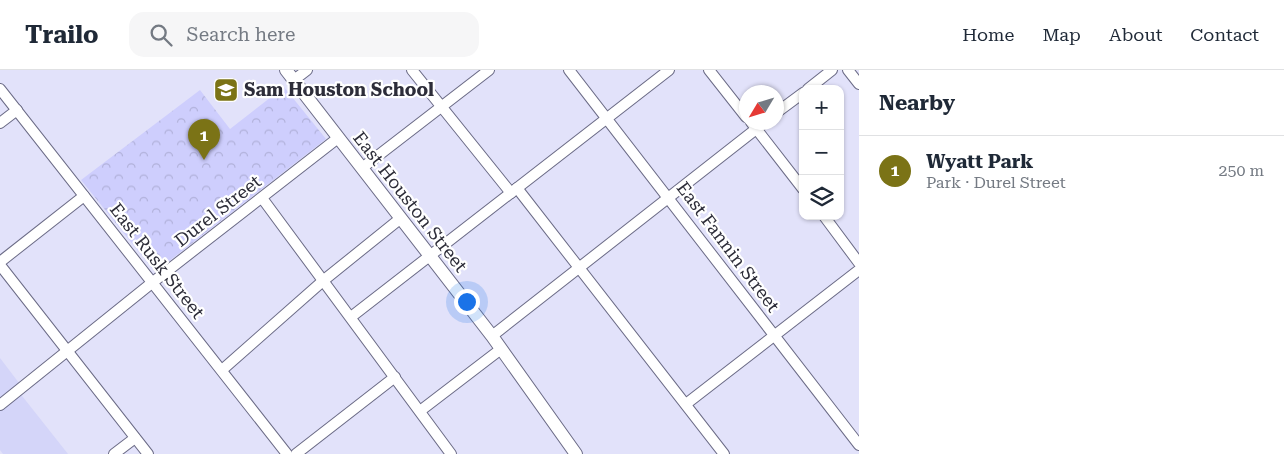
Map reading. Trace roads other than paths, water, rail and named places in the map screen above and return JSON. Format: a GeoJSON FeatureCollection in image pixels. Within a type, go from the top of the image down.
{"type":"FeatureCollection","features":[{"type":"Feature","properties":{"kind":"main road","name":"East Houston Street"},"geometry":{"type":"LineString","coordinates":[[290,75],[492,336],[576,454]]}},
{"type":"Feature","properties":{"kind":"street"},"geometry":{"type":"LineString","coordinates":[[290,75],[307,70]]}},
{"type":"Feature","properties":{"kind":"street"},"geometry":{"type":"LineString","coordinates":[[412,70],[580,268],[724,454]]}},
{"type":"Feature","properties":{"kind":"street"},"geometry":{"type":"LineString","coordinates":[[362,168],[489,70]]}},
{"type":"Feature","properties":{"kind":"street","name":"East Fannin Street"},"geometry":{"type":"LineString","coordinates":[[569,70],[859,445]]}},
{"type":"Feature","properties":{"kind":"street"},"geometry":{"type":"LineString","coordinates":[[352,317],[669,70]]}},
{"type":"Feature","properties":{"kind":"street"},"geometry":{"type":"LineString","coordinates":[[709,70],[739,108]]}},
{"type":"Feature","properties":{"kind":"street"},"geometry":{"type":"LineString","coordinates":[[813,85],[832,70]]}},
{"type":"Feature","properties":{"kind":"street"},"geometry":{"type":"LineString","coordinates":[[848,70],[859,84]]}},
{"type":"Feature","properties":{"kind":"street","name":"East Rusk Street"},"geometry":{"type":"LineString","coordinates":[[0,89],[287,454]]}},
{"type":"Feature","properties":{"kind":"street"},"geometry":{"type":"LineString","coordinates":[[784,107],[799,96]]}},
{"type":"Feature","properties":{"kind":"street"},"geometry":{"type":"LineString","coordinates":[[0,123],[17,110]]}},
{"type":"Feature","properties":{"kind":"street"},"geometry":{"type":"LineString","coordinates":[[492,336],[669,198],[748,130]]}},
{"type":"Feature","properties":{"kind":"street"},"geometry":{"type":"LineString","coordinates":[[756,130],[799,184]]}},
{"type":"Feature","properties":{"kind":"street","name":"Durel Street"},"geometry":{"type":"LineString","coordinates":[[0,405],[66,350],[338,138]]}},
{"type":"Feature","properties":{"kind":"street"},"geometry":{"type":"LineString","coordinates":[[84,196],[0,263],[148,454]]}},
{"type":"Feature","properties":{"kind":"street"},"geometry":{"type":"LineString","coordinates":[[262,198],[352,317],[451,454]]}},
{"type":"Feature","properties":{"kind":"street"},"geometry":{"type":"LineString","coordinates":[[222,370],[324,280],[401,218]]}},
{"type":"Feature","properties":{"kind":"street"},"geometry":{"type":"LineString","coordinates":[[827,220],[859,263]]}},
{"type":"Feature","properties":{"kind":"street"},"geometry":{"type":"LineString","coordinates":[[686,404],[859,270]]}},
{"type":"Feature","properties":{"kind":"street"},"geometry":{"type":"LineString","coordinates":[[420,411],[501,349]]}},
{"type":"Feature","properties":{"kind":"street"},"geometry":{"type":"LineString","coordinates":[[296,454],[395,377]]}},
{"type":"Feature","properties":{"kind":"street"},"geometry":{"type":"LineString","coordinates":[[114,454],[135,438]]}},
{"type":"Feature","properties":{"kind":"place","name":"Sam Houston School"},"geometry":{"type":"Point","coordinates":[226,90]}},
{"type":"Feature","properties":{"kind":"place","name":"Wyatt Park"},"geometry":{"type":"Point","coordinates":[204,160]}}]}
